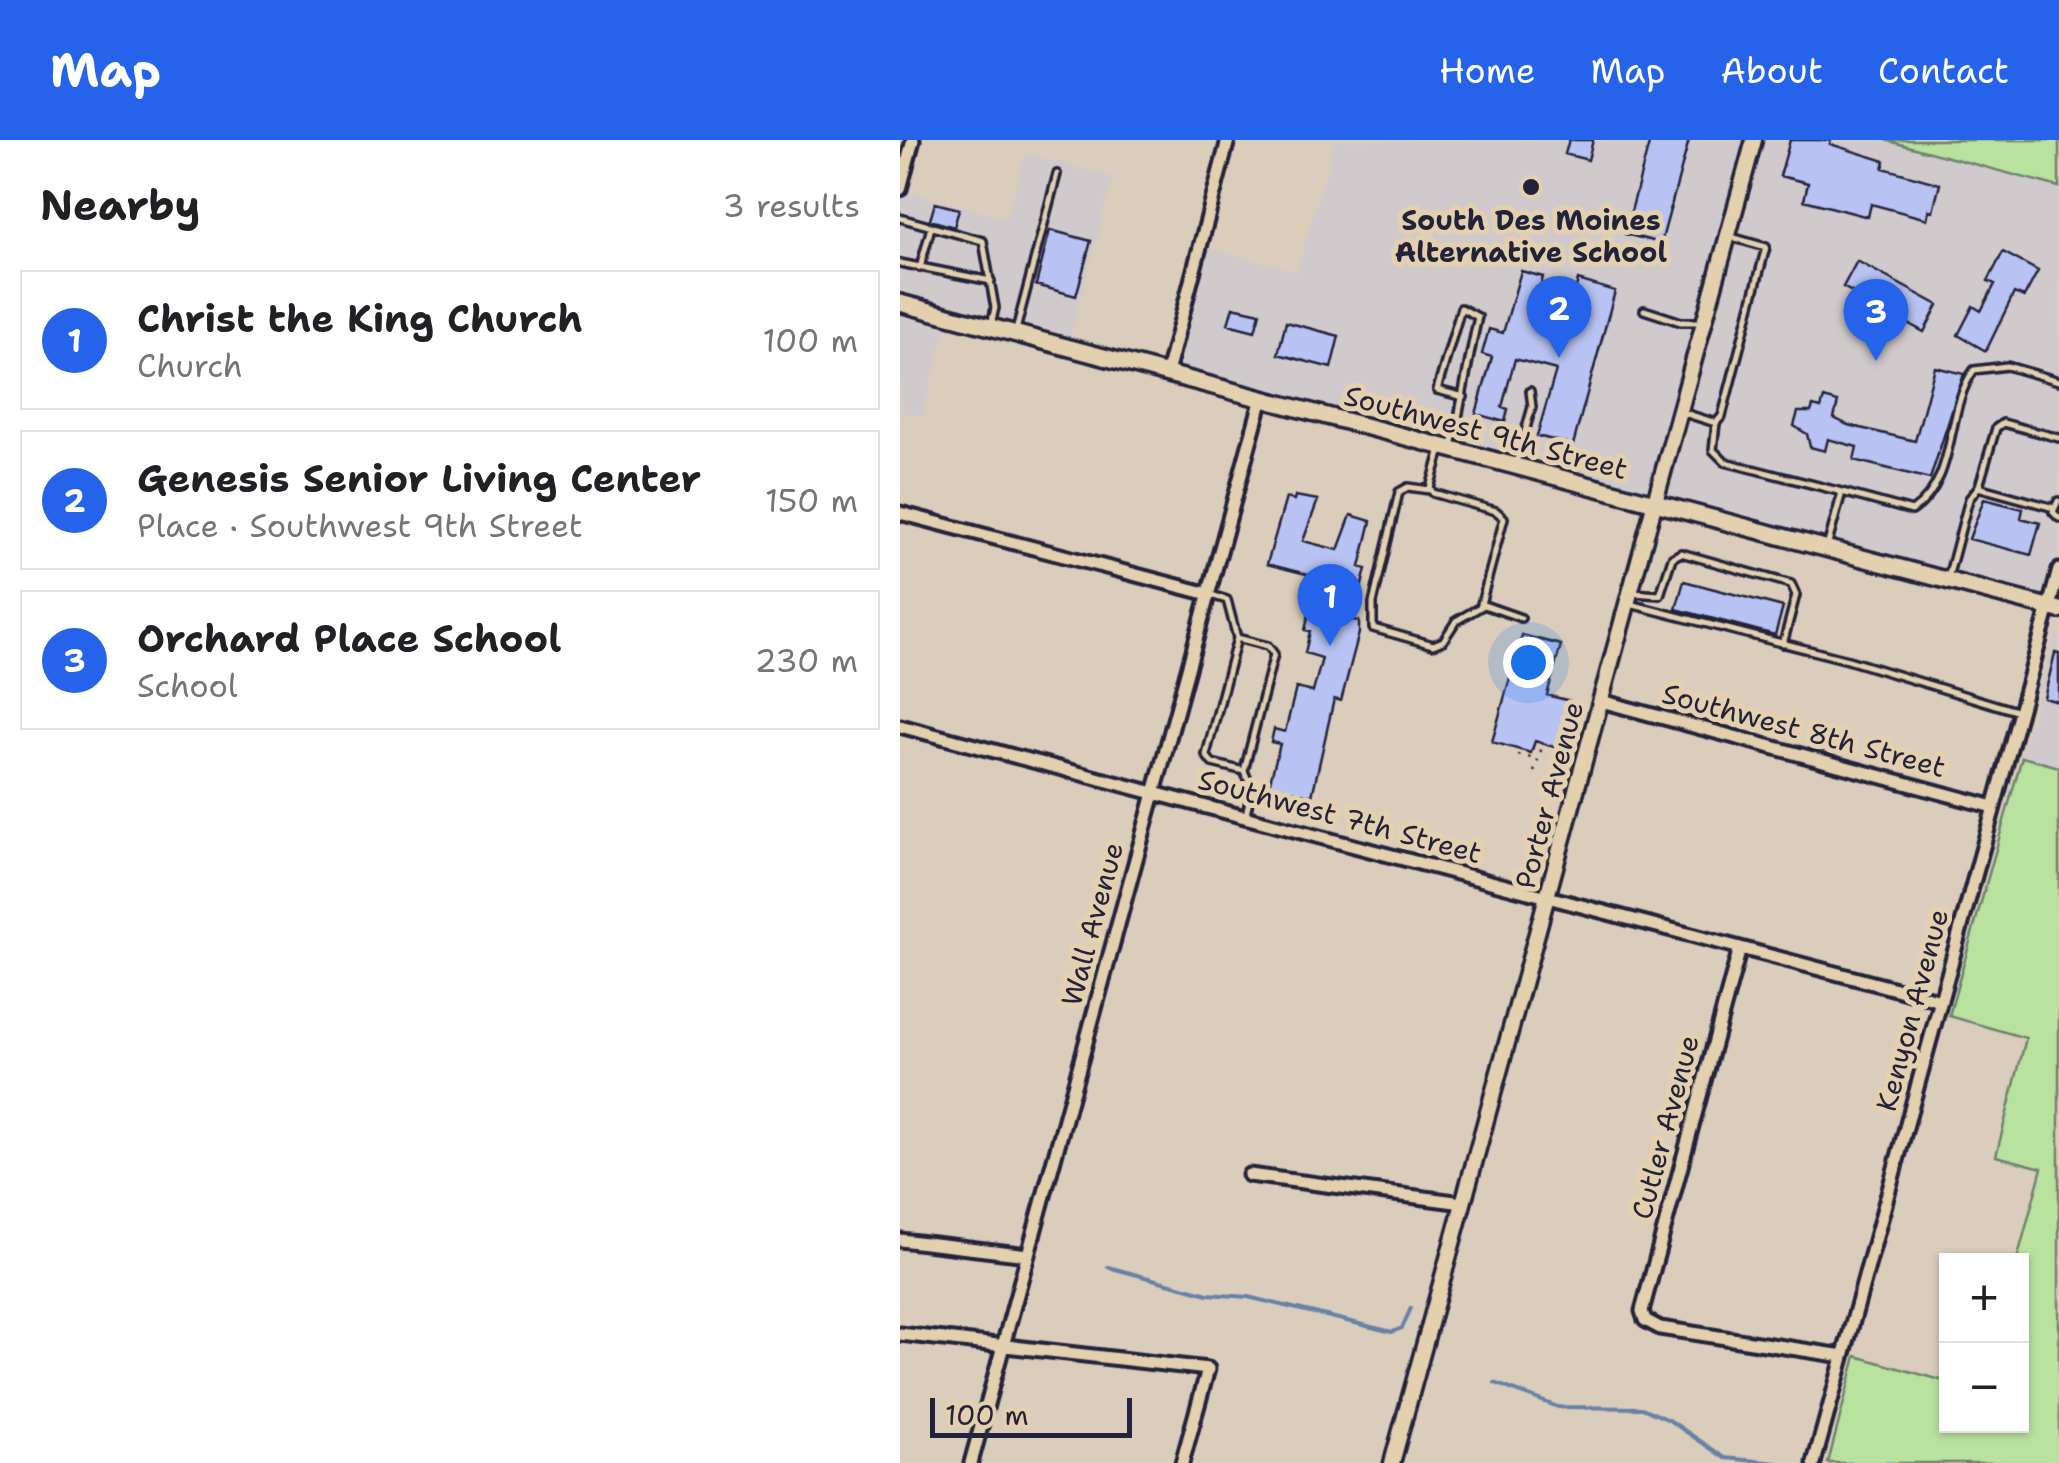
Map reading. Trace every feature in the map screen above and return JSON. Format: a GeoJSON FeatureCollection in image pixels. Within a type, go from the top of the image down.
{"type":"FeatureCollection","features":[{"type":"Feature","properties":{"kind":"main road","name":"Southwest 9th Street"},"geometry":{"type":"LineString","coordinates":[[900,303],[2054,609]]}},
{"type":"Feature","properties":{"kind":"street"},"geometry":{"type":"LineString","coordinates":[[900,189],[914,140]]}},
{"type":"Feature","properties":{"kind":"street"},"geometry":{"type":"LineString","coordinates":[[1166,373],[1228,140]]}},
{"type":"Feature","properties":{"kind":"street","name":"Porter Avenue"},"geometry":{"type":"LineString","coordinates":[[1392,1463],[1754,140]]}},
{"type":"Feature","properties":{"kind":"street","name":"Wall Avenue"},"geometry":{"type":"LineString","coordinates":[[971,1463],[1262,398]]}},
{"type":"Feature","properties":{"kind":"street"},"geometry":{"type":"LineString","coordinates":[[900,513],[1209,594]]}},
{"type":"Feature","properties":{"kind":"street","name":"Kenyon Avenue"},"geometry":{"type":"LineString","coordinates":[[1814,1463],[2020,712],[2054,609],[2059,570]]}},
{"type":"Feature","properties":{"kind":"street","name":"Southwest 8th Street"},"geometry":{"type":"LineString","coordinates":[[1601,700],[1994,808]]}},
{"type":"Feature","properties":{"kind":"street","name":"Southwest 7th Street"},"geometry":{"type":"LineString","coordinates":[[900,726],[1940,1002]]}},
{"type":"Feature","properties":{"kind":"street","name":"Cutler Avenue"},"geometry":{"type":"LineString","coordinates":[[1740,948],[1643,1303],[1645,1320],[1660,1328],[1843,1356]]}},
{"type":"Feature","properties":{"kind":"street"},"geometry":{"type":"LineString","coordinates":[[1249,1175],[1463,1203]]}},
{"type":"Feature","properties":{"kind":"street"},"geometry":{"type":"LineString","coordinates":[[900,1240],[1028,1255]]}},
{"type":"Feature","properties":{"kind":"street"},"geometry":{"type":"LineString","coordinates":[[900,1334],[1208,1369],[1182,1463]]}},
{"type":"Feature","properties":{"kind":"lane"},"geometry":{"type":"LineString","coordinates":[[1015,333],[1057,174]]}},
{"type":"Feature","properties":{"kind":"lane"},"geometry":{"type":"LineString","coordinates":[[900,218],[983,241],[996,308],[990,326]]}},
{"type":"Feature","properties":{"kind":"lane"},"geometry":{"type":"LineString","coordinates":[[920,268],[931,226]]}},
{"type":"Feature","properties":{"kind":"lane"},"geometry":{"type":"LineString","coordinates":[[1728,236],[1766,247],[1722,416],[1716,422],[1713,450],[1725,462],[1912,511],[1924,503],[1945,463],[1974,370],[2007,366],[2059,382]]}},
{"type":"Feature","properties":{"kind":"lane"},"geometry":{"type":"LineString","coordinates":[[900,263],[991,281]]}},
{"type":"Feature","properties":{"kind":"lane"},"geometry":{"type":"LineString","coordinates":[[1430,490],[1464,397],[1462,384],[1478,317],[1461,308],[1437,390],[1464,397]]}},
{"type":"Feature","properties":{"kind":"lane"},"geometry":{"type":"LineString","coordinates":[[1644,310],[1681,322],[1704,322]]}},
{"type":"Feature","properties":{"kind":"lane"},"geometry":{"type":"LineString","coordinates":[[1516,466],[1532,406],[1530,391]]}},
{"type":"Feature","properties":{"kind":"lane"},"geometry":{"type":"LineString","coordinates":[[1680,412],[1716,422]]}},
{"type":"Feature","properties":{"kind":"lane"},"geometry":{"type":"LineString","coordinates":[[1947,580],[1969,499],[1978,487],[1999,425],[2059,438]]}},
{"type":"Feature","properties":{"kind":"lane"},"geometry":{"type":"LineString","coordinates":[[1482,606],[1502,513],[1430,490],[1408,487],[1399,492],[1373,603],[1373,628],[1433,646],[1443,641],[1456,621],[1482,606],[1521,618]]}},
{"type":"Feature","properties":{"kind":"lane"},"geometry":{"type":"LineString","coordinates":[[1978,487],[2054,508],[2059,518]]}},
{"type":"Feature","properties":{"kind":"lane"},"geometry":{"type":"LineString","coordinates":[[2054,508],[2059,501],[2059,488]]}},
{"type":"Feature","properties":{"kind":"lane"},"geometry":{"type":"LineString","coordinates":[[1826,548],[1842,492]]}},
{"type":"Feature","properties":{"kind":"lane"},"geometry":{"type":"LineString","coordinates":[[1629,598],[1660,596],[1672,558],[1681,554],[1791,584],[1796,596],[1782,644]]}},
{"type":"Feature","properties":{"kind":"lane"},"geometry":{"type":"LineString","coordinates":[[1209,594],[1228,600],[1237,638],[1206,754],[1212,763],[1244,771]]}},
{"type":"Feature","properties":{"kind":"lane"},"geometry":{"type":"LineString","coordinates":[[1629,598],[2020,712]]}},
{"type":"Feature","properties":{"kind":"lane"},"geometry":{"type":"LineString","coordinates":[[1237,638],[1268,646],[1274,654],[1244,771],[1252,789],[1245,817]]}},
{"type":"Feature","properties":{"kind":"path"},"geometry":{"type":"LineString","coordinates":[[1534,772],[1542,744]]}},
{"type":"Feature","properties":{"kind":"path"},"geometry":{"type":"LineString","coordinates":[[1518,755],[1538,760]]}},
{"type":"Feature","properties":{"kind":"shaded area"},"geometry":{"type":"Polygon","coordinates":[[[1335,140],[1885,140],[2059,187],[2059,610],[1167,373],[1200,246],[1297,271],[1335,140]]]}},
{"type":"Feature","properties":{"kind":"shaded area"},"geometry":{"type":"Polygon","coordinates":[[[1025,153],[1113,177],[1068,347],[949,316],[922,417],[900,411],[900,190],[1007,218],[1025,153]]]}},
{"type":"Feature","properties":{"kind":"shaded area"},"geometry":{"type":"Polygon","coordinates":[[[2059,632],[2059,767],[2022,757],[2059,632]]]}},
{"type":"Feature","properties":{"kind":"green space"},"geometry":{"type":"Polygon","coordinates":[[[1885,140],[2059,140],[2059,187],[1885,140]]]}},
{"type":"Feature","properties":{"kind":"green space"},"geometry":{"type":"Polygon","coordinates":[[[2022,757],[2059,767],[2059,1463],[1828,1463],[1856,1356],[1939,1380],[1939,1433],[2029,1433],[2029,1253],[2019,1253],[2042,1168],[1996,1156],[2026,1038],[1949,1016],[2022,757]]]}},
{"type":"Feature","properties":{"kind":"building"},"geometry":{"type":"Polygon","coordinates":[[[1569,140],[1593,140],[1588,160],[1565,154],[1569,140]]]}},
{"type":"Feature","properties":{"kind":"building"},"geometry":{"type":"Polygon","coordinates":[[[1650,140],[1689,140],[1661,243],[1625,234],[1650,140]]]}},
{"type":"Feature","properties":{"kind":"building"},"geometry":{"type":"Polygon","coordinates":[[[1790,140],[1831,140],[1830,144],[1885,161],[1883,168],[1940,184],[1933,211],[1929,210],[1927,219],[1871,204],[1868,217],[1804,200],[1808,183],[1780,176],[1790,140]]]}},
{"type":"Feature","properties":{"kind":"building"},"geometry":{"type":"Polygon","coordinates":[[[935,203],[959,209],[954,227],[930,220],[935,203]]]}},
{"type":"Feature","properties":{"kind":"building"},"geometry":{"type":"Polygon","coordinates":[[[1050,230],[1091,241],[1076,296],[1036,285],[1050,230]]]}},
{"type":"Feature","properties":{"kind":"building"},"geometry":{"type":"Polygon","coordinates":[[[2003,252],[2038,271],[2024,297],[2014,293],[1986,351],[1958,335],[1973,306],[1981,311],[1995,284],[1988,281],[2003,252]]]}},
{"type":"Feature","properties":{"kind":"building"},"geometry":{"type":"Polygon","coordinates":[[[1857,261],[1938,305],[1924,332],[1898,318],[1895,324],[1872,312],[1875,305],[1843,287],[1857,261]]]}},
{"type":"Feature","properties":{"kind":"building"},"geometry":{"type":"Polygon","coordinates":[[[1521,271],[1543,277],[1533,314],[1566,324],[1578,280],[1615,291],[1573,445],[1537,436],[1556,370],[1515,359],[1502,407],[1508,409],[1505,422],[1476,414],[1492,357],[1482,354],[1489,329],[1503,333],[1521,271]]]}},
{"type":"Feature","properties":{"kind":"building"},"geometry":{"type":"Polygon","coordinates":[[[1233,307],[1260,313],[1255,331],[1228,324],[1233,307]]]}},
{"type":"Feature","properties":{"kind":"building"},"geometry":{"type":"Polygon","coordinates":[[[1286,322],[1339,336],[1331,368],[1278,354],[1286,322]]]}},
{"type":"Feature","properties":{"kind":"building"},"geometry":{"type":"Polygon","coordinates":[[[1935,367],[1964,374],[1930,479],[1854,460],[1857,447],[1828,439],[1825,451],[1810,447],[1807,434],[1794,426],[1798,412],[1811,412],[1813,406],[1821,408],[1824,398],[1838,402],[1834,418],[1848,425],[1915,441],[1935,367]]]}},
{"type":"Feature","properties":{"kind":"building"},"geometry":{"type":"Polygon","coordinates":[[[1295,496],[1318,500],[1303,541],[1338,550],[1351,515],[1371,521],[1360,567],[1366,569],[1353,620],[1359,621],[1359,633],[1341,701],[1334,699],[1312,796],[1269,785],[1280,744],[1271,742],[1274,729],[1285,732],[1296,688],[1313,692],[1322,658],[1305,653],[1310,631],[1305,630],[1318,577],[1267,564],[1286,498],[1294,500],[1295,496]]]}},
{"type":"Feature","properties":{"kind":"building"},"geometry":{"type":"Polygon","coordinates":[[[1984,499],[2023,509],[2021,518],[2040,523],[2031,555],[1969,539],[1984,499]]]}},
{"type":"Feature","properties":{"kind":"building"},"geometry":{"type":"Polygon","coordinates":[[[1684,581],[1783,607],[1775,635],[1676,609],[1684,581]]]}},
{"type":"Feature","properties":{"kind":"building"},"geometry":{"type":"Polygon","coordinates":[[[1522,635],[1561,645],[1547,695],[1570,701],[1557,748],[1535,741],[1531,753],[1492,742],[1522,635]]]}},
{"type":"Feature","properties":{"kind":"building"},"geometry":{"type":"Polygon","coordinates":[[[2055,653],[2059,654],[2059,702],[2044,698],[2055,653]]]}},
{"type":"Feature","properties":{"kind":"waterway"},"geometry":{"type":"LineString","coordinates":[[1108,1267],[1208,1294],[1248,1297],[1392,1332],[1402,1328],[1411,1308]]}},
{"type":"Feature","properties":{"kind":"waterway"},"geometry":{"type":"LineString","coordinates":[[1495,1383],[1558,1407],[1642,1408],[1669,1420],[1725,1458],[1777,1463]]}},
{"type":"Feature","properties":{"kind":"place","name":"South Des Moines Alternative School"},"geometry":{"type":"Point","coordinates":[1531,187]}},
{"type":"Feature","properties":{"kind":"place","name":"Genesis Senior Living Center"},"geometry":{"type":"Point","coordinates":[1559,358]}},
{"type":"Feature","properties":{"kind":"place","name":"Orchard Place School"},"geometry":{"type":"Point","coordinates":[1876,361]}},
{"type":"Feature","properties":{"kind":"place","name":"Christ the King Church"},"geometry":{"type":"Point","coordinates":[1330,646]}}]}
